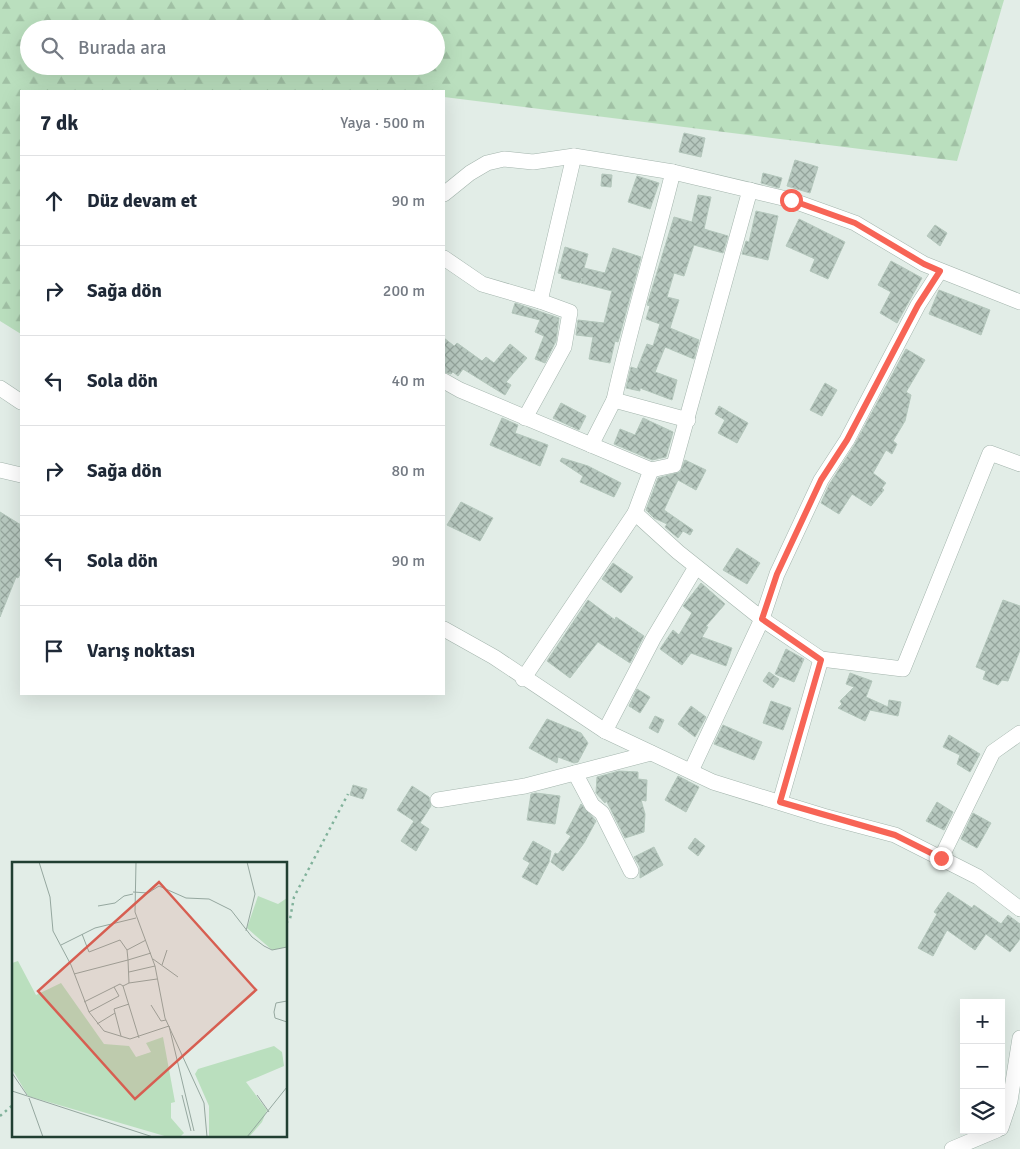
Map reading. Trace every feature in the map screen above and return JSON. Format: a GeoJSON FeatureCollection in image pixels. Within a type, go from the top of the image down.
{"type":"FeatureCollection","features":[{"type":"Feature","properties":{"kind":"street"},"geometry":{"type":"LineString","coordinates":[[540,301],[574,156]]}},
{"type":"Feature","properties":{"kind":"street"},"geometry":{"type":"LineString","coordinates":[[445,193],[470,173],[487,163],[504,159],[533,162],[574,156],[673,172],[791,200],[855,223],[924,264],[1020,302]]}},
{"type":"Feature","properties":{"kind":"street"},"geometry":{"type":"LineString","coordinates":[[591,445],[614,400],[630,326],[654,250],[673,172]]}},
{"type":"Feature","properties":{"kind":"street"},"geometry":{"type":"LineString","coordinates":[[445,382],[525,418],[651,470],[674,465],[688,420],[750,190]]}},
{"type":"Feature","properties":{"kind":"street"},"geometry":{"type":"LineString","coordinates":[[445,259],[482,284],[570,312],[564,348],[525,418]]}},
{"type":"Feature","properties":{"kind":"street"},"geometry":{"type":"LineString","coordinates":[[691,771],[762,619],[777,574],[821,480],[847,440],[918,305],[940,271]]}},
{"type":"Feature","properties":{"kind":"street"},"geometry":{"type":"LineString","coordinates":[[0,388],[20,401]]}},
{"type":"Feature","properties":{"kind":"street"},"geometry":{"type":"LineString","coordinates":[[614,400],[688,420]]}},
{"type":"Feature","properties":{"kind":"street"},"geometry":{"type":"LineString","coordinates":[[635,513],[696,567],[762,619],[821,660],[903,669],[990,453],[1020,464]]}},
{"type":"Feature","properties":{"kind":"street"},"geometry":{"type":"LineString","coordinates":[[0,470],[20,475]]}},
{"type":"Feature","properties":{"kind":"street"},"geometry":{"type":"LineString","coordinates":[[523,678],[635,513],[651,470]]}},
{"type":"Feature","properties":{"kind":"street"},"geometry":{"type":"LineString","coordinates":[[604,731],[653,639],[696,567]]}},
{"type":"Feature","properties":{"kind":"street"},"geometry":{"type":"LineString","coordinates":[[445,630],[494,657],[604,731],[713,782],[895,835],[978,877],[1020,909]]}},
{"type":"Feature","properties":{"kind":"street"},"geometry":{"type":"LineString","coordinates":[[780,802],[821,660]]}},
{"type":"Feature","properties":{"kind":"street"},"geometry":{"type":"LineString","coordinates":[[941,858],[992,752],[1020,733]]}},
{"type":"Feature","properties":{"kind":"street"},"geometry":{"type":"LineString","coordinates":[[438,800],[524,786],[652,753]]}},
{"type":"Feature","properties":{"kind":"street"},"geometry":{"type":"LineString","coordinates":[[575,773],[592,805],[602,813],[631,871]]}},
{"type":"Feature","properties":{"kind":"street"},"geometry":{"type":"LineString","coordinates":[[1005,1116],[1010,1101],[1020,1038]]}},
{"type":"Feature","properties":{"kind":"street"},"geometry":{"type":"LineString","coordinates":[[952,1149],[988,1134]]}},
{"type":"Feature","properties":{"kind":"path"},"geometry":{"type":"LineString","coordinates":[[288,921],[294,897],[348,794]]}},
{"type":"Feature","properties":{"kind":"path"},"geometry":{"type":"LineString","coordinates":[[0,1116],[12,1106]]}},
{"type":"Feature","properties":{"kind":"green space"},"geometry":{"type":"Polygon","coordinates":[[[0,0],[1004,0],[957,161],[445,97],[445,90],[20,90],[20,333],[0,321],[0,0]]]}},
{"type":"Feature","properties":{"kind":"building"},"geometry":{"type":"Polygon","coordinates":[[[684,133],[705,138],[701,157],[679,152],[684,133]]]}},
{"type":"Feature","properties":{"kind":"building"},"geometry":{"type":"Polygon","coordinates":[[[795,160],[818,167],[810,193],[787,186],[795,160]]]}},
{"type":"Feature","properties":{"kind":"building"},"geometry":{"type":"Polygon","coordinates":[[[763,173],[782,178],[779,188],[761,183],[763,173]]]}},
{"type":"Feature","properties":{"kind":"building"},"geometry":{"type":"Polygon","coordinates":[[[602,174],[612,175],[611,187],[601,186],[602,174]]]}},
{"type":"Feature","properties":{"kind":"building"},"geometry":{"type":"Polygon","coordinates":[[[637,176],[659,183],[650,209],[628,202],[637,176]]]}},
{"type":"Feature","properties":{"kind":"building"},"geometry":{"type":"Polygon","coordinates":[[[698,195],[711,197],[704,229],[728,236],[723,253],[694,245],[684,276],[674,273],[667,297],[679,300],[670,328],[699,340],[694,359],[665,347],[655,372],[677,380],[672,400],[640,388],[640,391],[626,388],[631,367],[637,369],[647,344],[653,346],[660,324],[646,319],[650,306],[647,305],[674,217],[692,222],[698,195]]]}},
{"type":"Feature","properties":{"kind":"building"},"geometry":{"type":"Polygon","coordinates":[[[756,211],[778,216],[768,260],[742,254],[746,241],[749,242],[756,211]]]}},
{"type":"Feature","properties":{"kind":"building"},"geometry":{"type":"Polygon","coordinates":[[[799,219],[845,242],[828,279],[810,271],[815,259],[786,246],[799,219]]]}},
{"type":"Feature","properties":{"kind":"building"},"geometry":{"type":"Polygon","coordinates":[[[935,225],[947,233],[940,246],[927,236],[935,225]]]}},
{"type":"Feature","properties":{"kind":"building"},"geometry":{"type":"Polygon","coordinates":[[[565,247],[588,254],[584,268],[605,273],[613,248],[641,257],[618,342],[615,341],[610,363],[589,359],[593,337],[576,335],[578,320],[604,323],[612,291],[581,283],[582,278],[580,283],[561,278],[562,274],[558,273],[565,247]]]}},
{"type":"Feature","properties":{"kind":"building"},"geometry":{"type":"Polygon","coordinates":[[[891,261],[922,278],[897,323],[880,313],[891,292],[878,285],[891,261]]]}},
{"type":"Feature","properties":{"kind":"building"},"geometry":{"type":"Polygon","coordinates":[[[939,290],[990,310],[981,335],[929,314],[939,290]]]}},
{"type":"Feature","properties":{"kind":"building"},"geometry":{"type":"Polygon","coordinates":[[[515,303],[559,318],[556,341],[545,363],[535,359],[544,336],[535,332],[540,320],[512,313],[515,303]]]}},
{"type":"Feature","properties":{"kind":"building"},"geometry":{"type":"Polygon","coordinates":[[[445,339],[454,346],[457,343],[482,361],[486,357],[494,363],[510,344],[527,358],[506,382],[511,385],[505,395],[463,369],[458,376],[453,372],[451,374],[445,372],[445,339]]]}},
{"type":"Feature","properties":{"kind":"building"},"geometry":{"type":"Polygon","coordinates":[[[906,349],[925,360],[906,392],[911,395],[905,421],[893,441],[897,444],[892,454],[886,450],[873,473],[886,483],[882,488],[884,490],[871,506],[852,494],[839,514],[821,503],[829,485],[855,444],[906,349]]]}},
{"type":"Feature","properties":{"kind":"building"},"geometry":{"type":"Polygon","coordinates":[[[825,383],[837,390],[822,416],[810,410],[825,383]]]}},
{"type":"Feature","properties":{"kind":"building"},"geometry":{"type":"Polygon","coordinates":[[[561,403],[586,416],[579,430],[553,418],[561,403]]]}},
{"type":"Feature","properties":{"kind":"building"},"geometry":{"type":"Polygon","coordinates":[[[719,406],[748,423],[737,443],[718,433],[725,420],[715,414],[719,406]]]}},
{"type":"Feature","properties":{"kind":"building"},"geometry":{"type":"Polygon","coordinates":[[[502,418],[518,425],[515,433],[548,445],[540,466],[490,445],[502,418]]]}},
{"type":"Feature","properties":{"kind":"building"},"geometry":{"type":"Polygon","coordinates":[[[643,418],[673,432],[666,457],[652,460],[614,444],[620,429],[635,435],[643,418]]]}},
{"type":"Feature","properties":{"kind":"building"},"geometry":{"type":"Polygon","coordinates":[[[562,458],[588,466],[621,483],[614,497],[580,482],[583,476],[560,461],[562,458]]]}},
{"type":"Feature","properties":{"kind":"building"},"geometry":{"type":"Polygon","coordinates":[[[685,460],[706,470],[696,490],[678,480],[664,510],[693,530],[690,535],[683,531],[678,538],[665,527],[667,524],[654,518],[646,510],[658,478],[680,472],[685,460]]]}},
{"type":"Feature","properties":{"kind":"building"},"geometry":{"type":"Polygon","coordinates":[[[461,502],[493,518],[480,541],[447,525],[461,502]]]}},
{"type":"Feature","properties":{"kind":"building"},"geometry":{"type":"Polygon","coordinates":[[[0,512],[20,524],[20,574],[18,578],[16,577],[0,617],[0,512]]]}},
{"type":"Feature","properties":{"kind":"building"},"geometry":{"type":"Polygon","coordinates":[[[737,548],[760,563],[747,584],[723,570],[737,548]]]}},
{"type":"Feature","properties":{"kind":"building"},"geometry":{"type":"Polygon","coordinates":[[[613,563],[633,577],[621,593],[602,579],[613,563]]]}},
{"type":"Feature","properties":{"kind":"building"},"geometry":{"type":"Polygon","coordinates":[[[701,583],[725,604],[706,626],[708,627],[702,637],[732,648],[726,666],[691,653],[682,665],[660,649],[673,630],[679,635],[692,613],[683,606],[701,583]]]}},
{"type":"Feature","properties":{"kind":"building"},"geometry":{"type":"Polygon","coordinates":[[[588,600],[615,620],[616,617],[644,636],[630,663],[598,642],[570,678],[547,661],[588,600]]]}},
{"type":"Feature","properties":{"kind":"building"},"geometry":{"type":"Polygon","coordinates":[[[1003,600],[1020,606],[1020,650],[1008,681],[1002,680],[998,685],[983,679],[986,671],[976,667],[1003,600]]]}},
{"type":"Feature","properties":{"kind":"building"},"geometry":{"type":"Polygon","coordinates":[[[786,649],[804,659],[794,682],[775,674],[786,649]]]}},
{"type":"Feature","properties":{"kind":"building"},"geometry":{"type":"Polygon","coordinates":[[[769,672],[779,679],[773,688],[763,681],[769,672]]]}},
{"type":"Feature","properties":{"kind":"building"},"geometry":{"type":"Polygon","coordinates":[[[850,673],[872,681],[866,697],[888,707],[889,700],[901,702],[898,716],[870,710],[865,721],[838,708],[842,704],[840,701],[854,687],[846,684],[850,673]]]}},
{"type":"Feature","properties":{"kind":"building"},"geometry":{"type":"Polygon","coordinates":[[[637,689],[650,697],[640,713],[629,706],[637,689]]]}},
{"type":"Feature","properties":{"kind":"building"},"geometry":{"type":"Polygon","coordinates":[[[771,701],[791,708],[783,730],[763,723],[771,701]]]}},
{"type":"Feature","properties":{"kind":"building"},"geometry":{"type":"Polygon","coordinates":[[[691,706],[706,717],[695,737],[678,724],[691,706]]]}},
{"type":"Feature","properties":{"kind":"building"},"geometry":{"type":"Polygon","coordinates":[[[655,716],[664,720],[658,733],[649,728],[655,716]]]}},
{"type":"Feature","properties":{"kind":"building"},"geometry":{"type":"Polygon","coordinates":[[[547,719],[581,733],[588,743],[578,762],[574,763],[558,757],[557,763],[529,748],[547,719]]]}},
{"type":"Feature","properties":{"kind":"building"},"geometry":{"type":"Polygon","coordinates":[[[723,725],[762,742],[754,760],[714,744],[723,725]]]}},
{"type":"Feature","properties":{"kind":"building"},"geometry":{"type":"Polygon","coordinates":[[[949,735],[980,754],[970,772],[957,764],[960,755],[943,747],[949,735]]]}},
{"type":"Feature","properties":{"kind":"building"},"geometry":{"type":"Polygon","coordinates":[[[619,771],[638,772],[638,779],[647,780],[646,801],[641,800],[645,814],[644,832],[625,838],[606,800],[605,803],[596,793],[597,777],[619,771]]]}},
{"type":"Feature","properties":{"kind":"building"},"geometry":{"type":"Polygon","coordinates":[[[678,776],[699,787],[686,812],[665,800],[678,776]]]}},
{"type":"Feature","properties":{"kind":"building"},"geometry":{"type":"Polygon","coordinates":[[[353,785],[367,789],[363,799],[350,795],[353,785]]]}},
{"type":"Feature","properties":{"kind":"building"},"geometry":{"type":"Polygon","coordinates":[[[412,786],[429,797],[431,806],[420,823],[429,829],[416,851],[401,841],[414,821],[397,810],[412,786]]]}},
{"type":"Feature","properties":{"kind":"building"},"geometry":{"type":"Polygon","coordinates":[[[531,794],[560,796],[555,824],[527,820],[531,794]]]}},
{"type":"Feature","properties":{"kind":"building"},"geometry":{"type":"Polygon","coordinates":[[[937,802],[953,812],[944,830],[926,821],[937,802]]]}},
{"type":"Feature","properties":{"kind":"building"},"geometry":{"type":"Polygon","coordinates":[[[581,804],[596,821],[584,843],[563,871],[551,862],[555,853],[558,854],[571,836],[566,833],[581,804]]]}},
{"type":"Feature","properties":{"kind":"building"},"geometry":{"type":"Polygon","coordinates":[[[973,813],[991,823],[977,848],[961,839],[973,813]]]}},
{"type":"Feature","properties":{"kind":"building"},"geometry":{"type":"Polygon","coordinates":[[[695,838],[705,846],[698,856],[688,848],[695,838]]]}},
{"type":"Feature","properties":{"kind":"building"},"geometry":{"type":"Polygon","coordinates":[[[533,841],[551,851],[549,862],[537,885],[522,877],[530,863],[523,859],[533,841]]]}},
{"type":"Feature","properties":{"kind":"building"},"geometry":{"type":"Polygon","coordinates":[[[654,847],[663,865],[640,878],[640,867],[634,857],[654,847]]]}},
{"type":"Feature","properties":{"kind":"building"},"geometry":{"type":"Polygon","coordinates":[[[948,892],[972,908],[974,905],[1001,924],[1008,915],[1020,924],[1020,939],[1010,952],[986,934],[975,950],[947,930],[933,956],[918,948],[937,914],[934,912],[948,892]]]}},
{"type":"Feature","properties":{"kind":"route"},"geometry":{"type":"LineString","coordinates":[[791,200],[824,214],[855,223],[924,264],[940,271],[890,354],[847,440],[821,480],[777,574],[762,619],[821,660],[780,802],[823,816],[895,835],[941,858]]}}]}
